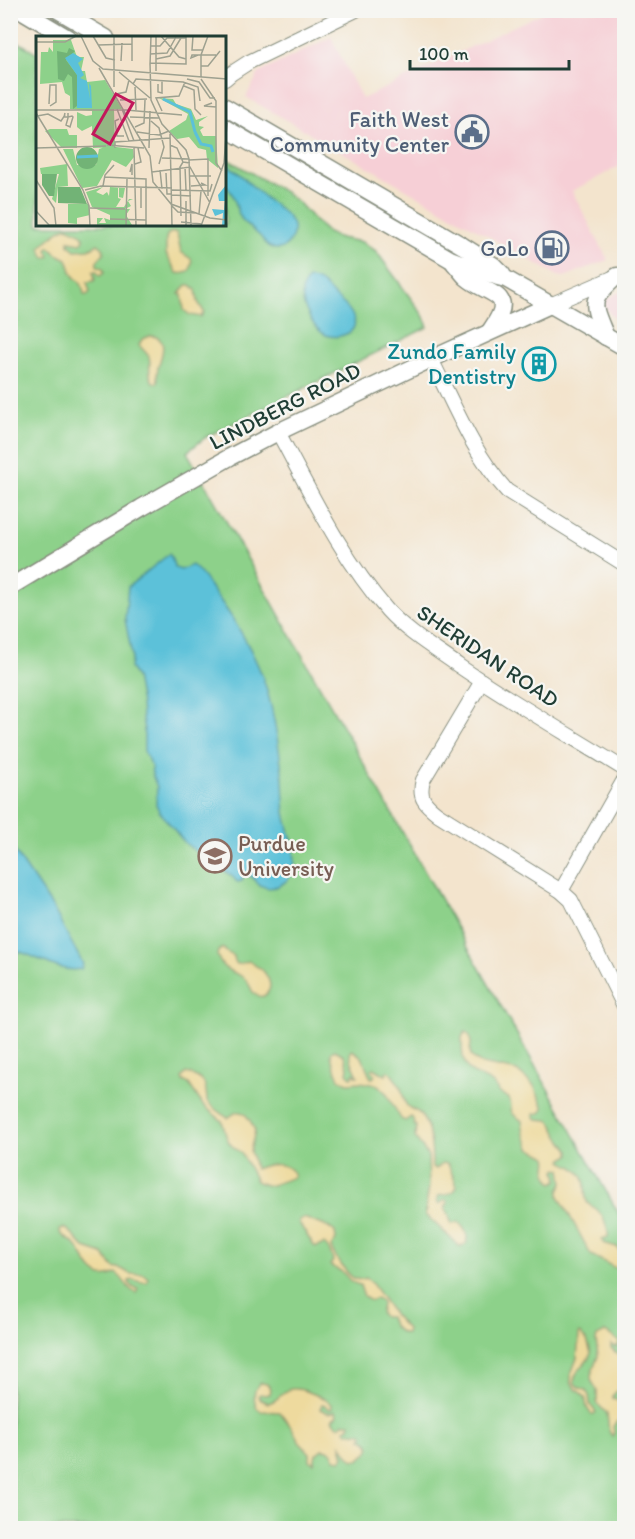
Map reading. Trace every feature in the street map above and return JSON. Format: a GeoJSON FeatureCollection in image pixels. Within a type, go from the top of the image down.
{"type":"FeatureCollection","features":[{"type":"Feature","properties":{"kind":"main road"},"geometry":{"type":"LineString","coordinates":[[21,10],[65,36]]}},
{"type":"Feature","properties":{"kind":"main road"},"geometry":{"type":"LineString","coordinates":[[58,10],[103,36]]}},
{"type":"Feature","properties":{"kind":"main road"},"geometry":{"type":"LineString","coordinates":[[226,108],[463,246],[493,265],[506,279],[624,347]]}},
{"type":"Feature","properties":{"kind":"main road"},"geometry":{"type":"LineString","coordinates":[[226,129],[450,259],[506,279]]}},
{"type":"Feature","properties":{"kind":"main road"},"geometry":{"type":"LineString","coordinates":[[450,259],[466,277],[500,299],[502,311],[499,320],[490,331]]}},
{"type":"Feature","properties":{"kind":"main road"},"geometry":{"type":"LineString","coordinates":[[606,337],[596,309],[596,298],[600,291],[621,275]]}},
{"type":"Feature","properties":{"kind":"main road","name":"LINDBERG ROAD"},"geometry":{"type":"LineString","coordinates":[[10,587],[230,457],[431,359],[550,305]]}},
{"type":"Feature","properties":{"kind":"street"},"geometry":{"type":"LineString","coordinates":[[226,78],[249,62],[356,10]]}},
{"type":"Feature","properties":{"kind":"street","name":"LINDBERG ROAD"},"geometry":{"type":"LineString","coordinates":[[550,305],[621,275]]}},
{"type":"Feature","properties":{"kind":"street"},"geometry":{"type":"LineString","coordinates":[[431,359],[481,457],[507,491],[624,564]]}},
{"type":"Feature","properties":{"kind":"street","name":"SHERIDAN ROAD"},"geometry":{"type":"LineString","coordinates":[[278,432],[335,537],[360,575],[387,609],[412,633],[482,681],[624,769]]}},
{"type":"Feature","properties":{"kind":"street"},"geometry":{"type":"LineString","coordinates":[[482,681],[423,780],[422,797],[426,805],[438,814],[561,891],[571,900],[619,982],[624,1006]]}},
{"type":"Feature","properties":{"kind":"street"},"geometry":{"type":"LineString","coordinates":[[561,891],[624,780]]}},
{"type":"Feature","properties":{"kind":"shaded area"},"geometry":{"type":"Polygon","coordinates":[[[546,11],[624,11],[624,164],[572,191],[608,260],[564,277],[558,276],[246,97],[259,73],[331,37],[362,99],[546,11]]]}},
{"type":"Feature","properties":{"kind":"shaded area"},"geometry":{"type":"Polygon","coordinates":[[[624,290],[624,323],[613,317],[604,303],[606,299],[624,290]]]}},
{"type":"Feature","properties":{"kind":"green space","name":"Purdue University"},"geometry":{"type":"Polygon","coordinates":[[[11,38],[36,52],[36,226],[226,226],[226,159],[285,192],[328,233],[362,242],[376,251],[423,315],[428,327],[206,437],[187,452],[624,1223],[624,1528],[11,1528],[11,38]]]}},
{"type":"Feature","properties":{"kind":"sand"},"geometry":{"type":"Polygon","coordinates":[[[67,227],[83,237],[84,240],[81,243],[69,241],[69,245],[75,250],[89,249],[98,244],[103,248],[104,253],[97,263],[98,267],[103,268],[104,273],[100,276],[96,271],[93,272],[95,279],[87,282],[90,292],[87,295],[84,295],[81,284],[72,274],[67,259],[49,247],[47,250],[50,256],[45,258],[40,248],[67,227]]]}},
{"type":"Feature","properties":{"kind":"sand"},"geometry":{"type":"Polygon","coordinates":[[[173,232],[177,233],[181,252],[192,262],[191,268],[186,273],[177,273],[166,254],[166,238],[173,232]]]}},
{"type":"Feature","properties":{"kind":"sand"},"geometry":{"type":"Polygon","coordinates":[[[187,285],[191,285],[196,290],[198,302],[204,312],[201,317],[190,315],[184,310],[182,295],[179,294],[187,285]]]}},
{"type":"Feature","properties":{"kind":"sand"},"geometry":{"type":"Polygon","coordinates":[[[151,336],[160,340],[163,348],[157,383],[153,382],[150,375],[149,357],[139,345],[142,340],[151,336]]]}},
{"type":"Feature","properties":{"kind":"sand"},"geometry":{"type":"Polygon","coordinates":[[[223,948],[234,956],[237,964],[249,961],[263,971],[270,984],[265,995],[256,995],[244,978],[222,965],[217,955],[218,951],[223,948]]]}},
{"type":"Feature","properties":{"kind":"sand"},"geometry":{"type":"Polygon","coordinates":[[[465,1032],[469,1034],[471,1056],[475,1060],[482,1064],[517,1071],[534,1086],[544,1108],[541,1113],[534,1114],[534,1116],[537,1119],[551,1122],[570,1151],[570,1155],[562,1161],[575,1168],[581,1175],[585,1183],[587,1202],[598,1210],[606,1225],[608,1237],[602,1239],[603,1243],[617,1247],[624,1258],[624,1266],[617,1269],[591,1255],[559,1196],[563,1183],[561,1169],[556,1170],[558,1180],[551,1182],[547,1175],[547,1157],[530,1148],[522,1121],[512,1113],[509,1099],[499,1093],[491,1082],[473,1073],[466,1066],[462,1047],[462,1037],[465,1032]]]}},
{"type":"Feature","properties":{"kind":"sand"},"geometry":{"type":"Polygon","coordinates":[[[335,1050],[344,1055],[348,1067],[347,1073],[351,1077],[353,1074],[358,1076],[351,1059],[352,1050],[361,1056],[371,1078],[375,1075],[371,1070],[374,1068],[386,1075],[389,1071],[400,1086],[406,1104],[421,1115],[429,1133],[432,1166],[436,1169],[443,1163],[448,1164],[457,1186],[447,1195],[438,1196],[437,1202],[439,1204],[447,1200],[445,1208],[452,1224],[458,1222],[467,1235],[466,1244],[463,1246],[459,1246],[426,1215],[429,1187],[428,1156],[415,1137],[416,1126],[413,1119],[411,1117],[405,1121],[401,1119],[386,1093],[378,1085],[348,1083],[339,1079],[331,1054],[335,1050]]]}},
{"type":"Feature","properties":{"kind":"sand"},"geometry":{"type":"Polygon","coordinates":[[[186,1073],[201,1079],[206,1089],[207,1101],[216,1110],[228,1118],[240,1112],[249,1118],[255,1131],[250,1152],[255,1169],[283,1165],[294,1176],[270,1185],[256,1181],[242,1154],[227,1139],[222,1121],[202,1104],[189,1084],[183,1081],[182,1078],[186,1073]]]}},
{"type":"Feature","properties":{"kind":"sand"},"geometry":{"type":"Polygon","coordinates":[[[304,1218],[335,1232],[336,1240],[331,1247],[335,1255],[353,1278],[366,1278],[371,1282],[394,1315],[407,1329],[406,1334],[395,1328],[390,1317],[384,1317],[381,1314],[381,1301],[376,1298],[368,1300],[363,1295],[360,1285],[352,1282],[330,1265],[333,1261],[327,1248],[324,1244],[314,1246],[299,1223],[299,1220],[304,1218]]]}},
{"type":"Feature","properties":{"kind":"sand"},"geometry":{"type":"Polygon","coordinates":[[[63,1228],[68,1230],[85,1248],[103,1254],[113,1267],[130,1274],[143,1274],[148,1278],[147,1282],[129,1281],[132,1287],[138,1289],[136,1293],[116,1273],[107,1276],[97,1274],[75,1244],[60,1232],[63,1228]]]}},
{"type":"Feature","properties":{"kind":"sand"},"geometry":{"type":"Polygon","coordinates":[[[605,1332],[619,1341],[618,1346],[611,1344],[611,1348],[624,1363],[623,1385],[613,1395],[613,1398],[621,1403],[624,1410],[621,1419],[613,1426],[612,1436],[609,1431],[607,1414],[597,1403],[597,1390],[591,1380],[598,1356],[597,1336],[605,1332]]]}},
{"type":"Feature","properties":{"kind":"sand"},"geometry":{"type":"Polygon","coordinates":[[[581,1333],[587,1340],[591,1353],[577,1373],[574,1382],[578,1387],[586,1390],[590,1405],[596,1412],[594,1414],[591,1414],[587,1408],[585,1397],[571,1382],[581,1333]]]}},
{"type":"Feature","properties":{"kind":"sand"},"geometry":{"type":"Polygon","coordinates":[[[261,1383],[267,1384],[271,1389],[270,1394],[258,1396],[268,1403],[285,1391],[293,1389],[312,1393],[329,1402],[332,1408],[322,1404],[320,1409],[329,1413],[336,1411],[337,1416],[332,1419],[340,1426],[350,1423],[350,1427],[345,1429],[347,1432],[362,1433],[364,1436],[361,1438],[368,1442],[370,1447],[367,1453],[359,1460],[355,1460],[348,1456],[341,1445],[344,1457],[341,1460],[335,1459],[329,1450],[322,1449],[316,1454],[314,1463],[310,1460],[310,1453],[300,1443],[280,1412],[261,1411],[256,1407],[255,1391],[261,1383]]]}},
{"type":"Feature","properties":{"kind":"water"},"geometry":{"type":"Polygon","coordinates":[[[226,164],[288,217],[293,226],[290,242],[281,249],[268,246],[243,221],[226,187],[226,164]]]}},
{"type":"Feature","properties":{"kind":"water"},"geometry":{"type":"Polygon","coordinates":[[[308,279],[321,283],[348,309],[354,319],[353,329],[338,336],[330,336],[319,330],[305,308],[302,292],[308,279]]]}},
{"type":"Feature","properties":{"kind":"water"},"geometry":{"type":"Polygon","coordinates":[[[169,554],[175,568],[181,570],[192,565],[203,577],[241,633],[264,679],[276,732],[283,776],[285,812],[295,860],[289,878],[278,886],[265,887],[251,876],[245,875],[242,881],[237,882],[232,876],[185,843],[156,804],[157,787],[144,751],[141,703],[136,677],[130,668],[132,656],[125,619],[128,587],[169,554]]]}},
{"type":"Feature","properties":{"kind":"water"},"geometry":{"type":"Polygon","coordinates":[[[10,845],[53,908],[83,964],[81,969],[63,969],[11,950],[10,845]]]}},
{"type":"Feature","properties":{"kind":"place","name":"Faith West Community Center"},"geometry":{"type":"Point","coordinates":[472,132]}},
{"type":"Feature","properties":{"kind":"place","name":"GoLo"},"geometry":{"type":"Point","coordinates":[552,248]}},
{"type":"Feature","properties":{"kind":"place","name":"Zundo Family Dentistry"},"geometry":{"type":"Point","coordinates":[539,364]}},
{"type":"Feature","properties":{"kind":"place","name":"Purdue University"},"geometry":{"type":"Point","coordinates":[215,856]}}]}
